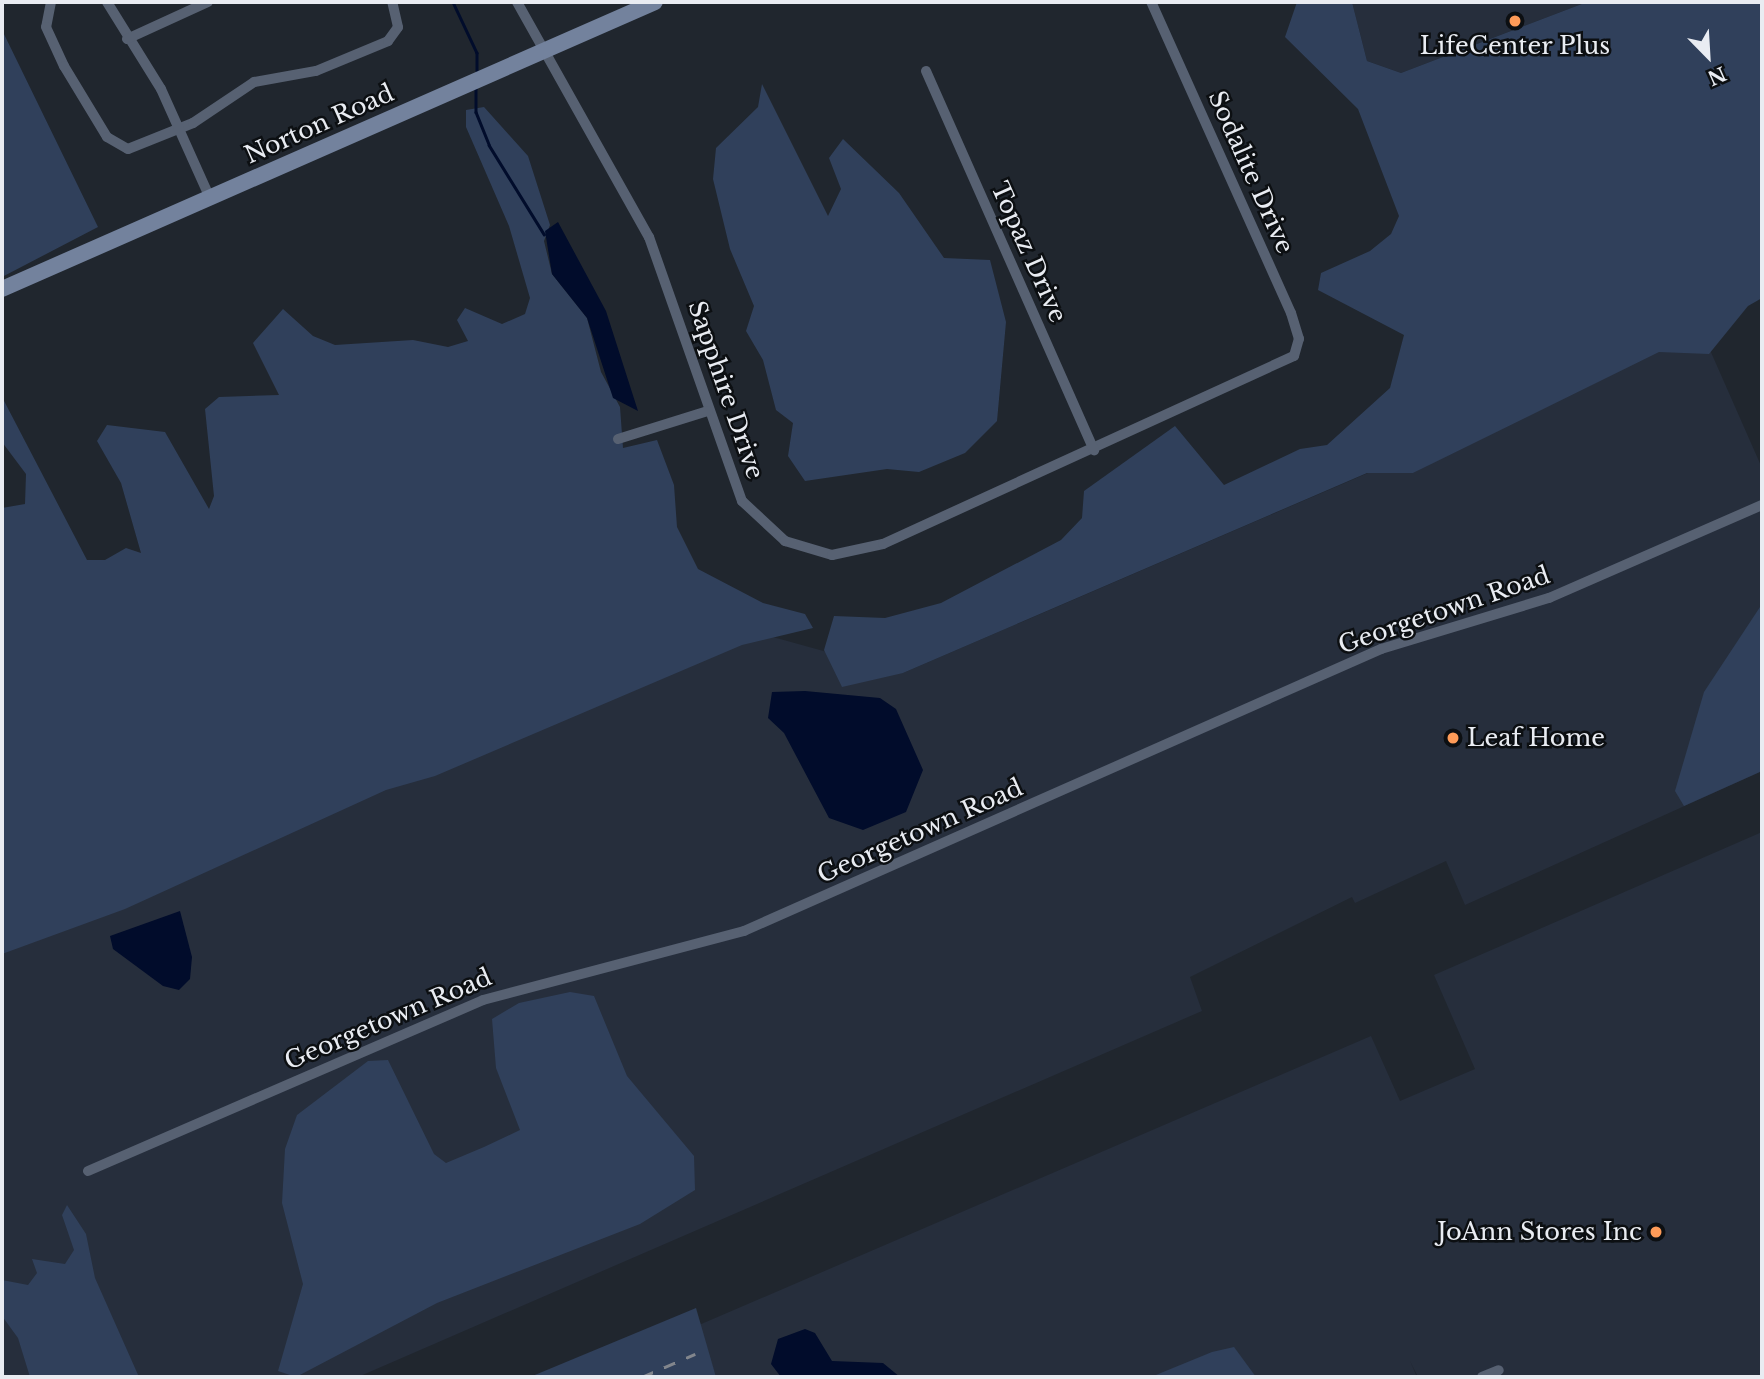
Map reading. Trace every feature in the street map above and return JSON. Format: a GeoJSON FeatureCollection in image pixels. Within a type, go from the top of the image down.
{"type":"FeatureCollection","features":[{"type":"Feature","properties":{"kind":"street"},"geometry":{"type":"LineString","coordinates":[[51,2],[44,21],[56,51],[107,137],[122,148],[180,129],[254,82],[316,71],[382,44],[398,27],[392,2]]}},
{"type":"Feature","properties":{"kind":"street"},"geometry":{"type":"LineString","coordinates":[[107,2],[180,129],[210,198]]}},
{"type":"Feature","properties":{"kind":"street"},"geometry":{"type":"LineString","coordinates":[[127,39],[208,2]]}},
{"type":"Feature","properties":{"kind":"street","name":"Sapphire Drive"},"geometry":{"type":"LineString","coordinates":[[517,2],[547,49],[652,244],[708,411],[748,510],[785,541],[832,555],[883,544],[1291,360]]}},
{"type":"Feature","properties":{"kind":"street","name":"Norton Road"},"geometry":{"type":"LineString","coordinates":[[2,289],[655,2]]}},
{"type":"Feature","properties":{"kind":"street","name":"Sodalite Drive"},"geometry":{"type":"LineString","coordinates":[[1152,2],[1291,313],[1299,339],[1291,360]]}},
{"type":"Feature","properties":{"kind":"street","name":"Topaz Drive"},"geometry":{"type":"LineString","coordinates":[[926,71],[1094,450]]}},
{"type":"Feature","properties":{"kind":"street"},"geometry":{"type":"LineString","coordinates":[[618,439],[708,411]]}},
{"type":"Feature","properties":{"kind":"street","name":"Georgetown Road"},"geometry":{"type":"LineString","coordinates":[[88,1171],[483,1000],[744,931],[1381,649],[1549,598],[1762,505]]}},
{"type":"Feature","properties":{"kind":"street"},"geometry":{"type":"LineString","coordinates":[[1482,1377],[1499,1370]]}},
{"type":"Feature","properties":{"kind":"shaded area"},"geometry":{"type":"Polygon","coordinates":[[[1297,2],[1352,2],[1367,61],[1401,73],[1587,2],[1762,2],[1762,298],[1748,306],[1709,354],[1659,352],[1413,473],[1367,473],[903,673],[842,687],[824,650],[834,616],[885,618],[941,603],[1061,540],[1082,518],[1084,491],[1175,426],[1224,485],[1300,449],[1327,445],[1390,388],[1404,335],[1318,290],[1321,273],[1370,251],[1391,234],[1399,216],[1358,109],[1285,37],[1297,2]]]}},
{"type":"Feature","properties":{"kind":"shaded area"},"geometry":{"type":"Polygon","coordinates":[[[1352,2],[1587,2],[1401,73],[1367,61],[1352,2]]]}},
{"type":"Feature","properties":{"kind":"shaded area"},"geometry":{"type":"Polygon","coordinates":[[[2,30],[98,227],[2,277],[3,169],[2,30]]]}},
{"type":"Feature","properties":{"kind":"shaded area"},"geometry":{"type":"Polygon","coordinates":[[[762,84],[828,216],[841,189],[829,158],[843,139],[899,193],[944,258],[990,260],[1006,322],[997,421],[965,453],[919,472],[887,469],[805,481],[788,456],[793,423],[776,410],[763,360],[746,331],[754,306],[730,249],[713,179],[716,148],[758,107],[762,84]]]}},
{"type":"Feature","properties":{"kind":"shaded area"},"geometry":{"type":"Polygon","coordinates":[[[484,107],[528,156],[550,225],[544,241],[552,274],[587,318],[601,372],[620,407],[623,448],[657,440],[674,485],[677,527],[698,569],[763,603],[805,614],[813,628],[742,645],[435,776],[386,790],[125,909],[2,954],[2,508],[25,504],[26,474],[2,442],[2,397],[87,560],[105,560],[126,548],[141,553],[121,483],[97,441],[107,425],[165,432],[209,509],[214,496],[205,409],[219,397],[279,395],[253,343],[283,309],[313,336],[335,345],[413,340],[448,347],[468,341],[457,320],[465,308],[502,324],[525,314],[530,298],[509,226],[466,127],[466,110],[484,107]]]}},
{"type":"Feature","properties":{"kind":"shaded area"},"geometry":{"type":"Polygon","coordinates":[[[558,222],[606,311],[638,411],[613,398],[587,318],[552,274],[545,231],[558,222]]]}},
{"type":"Feature","properties":{"kind":"shaded area"},"geometry":{"type":"Polygon","coordinates":[[[1699,325],[1762,468],[1762,771],[1465,905],[1446,861],[1355,903],[1352,897],[1190,977],[1202,1011],[358,1377],[2,1377],[2,950],[748,630],[903,673],[1368,473],[1413,473],[1699,325]]]}},
{"type":"Feature","properties":{"kind":"shaded area"},"geometry":{"type":"Polygon","coordinates":[[[1762,604],[1762,771],[1684,806],[1675,791],[1704,692],[1762,604]]]}},
{"type":"Feature","properties":{"kind":"shaded area"},"geometry":{"type":"Polygon","coordinates":[[[805,691],[880,698],[896,709],[923,770],[906,812],[863,830],[829,818],[784,733],[768,718],[772,692],[805,691]]]}},
{"type":"Feature","properties":{"kind":"shaded area"},"geometry":{"type":"Polygon","coordinates":[[[1762,832],[1762,1377],[1418,1377],[1410,1361],[1417,1377],[716,1377],[699,1325],[1371,1036],[1400,1101],[1475,1069],[1434,975],[1762,832]]]}},
{"type":"Feature","properties":{"kind":"shaded area"},"geometry":{"type":"Polygon","coordinates":[[[180,911],[192,957],[190,979],[179,990],[163,986],[113,949],[110,936],[180,911]]]}},
{"type":"Feature","properties":{"kind":"shaded area"},"geometry":{"type":"Polygon","coordinates":[[[570,992],[594,996],[627,1076],[694,1156],[695,1190],[640,1224],[437,1303],[296,1377],[278,1371],[303,1284],[282,1203],[285,1149],[297,1115],[368,1061],[388,1060],[434,1154],[446,1163],[484,1147],[520,1130],[496,1068],[492,1019],[519,1003],[570,992]]]}},
{"type":"Feature","properties":{"kind":"shaded area"},"geometry":{"type":"Polygon","coordinates":[[[67,1205],[86,1234],[95,1278],[139,1377],[30,1377],[18,1338],[2,1316],[2,1280],[28,1285],[37,1273],[32,1259],[65,1264],[74,1250],[62,1215],[67,1205]]]}},
{"type":"Feature","properties":{"kind":"shaded area"},"geometry":{"type":"Polygon","coordinates":[[[696,1308],[716,1377],[530,1377],[696,1308]]]}},
{"type":"Feature","properties":{"kind":"shaded area"},"geometry":{"type":"Polygon","coordinates":[[[805,1329],[815,1333],[832,1361],[883,1363],[900,1377],[781,1377],[771,1364],[778,1339],[805,1329]]]}},
{"type":"Feature","properties":{"kind":"shaded area"},"geometry":{"type":"Polygon","coordinates":[[[1234,1347],[1256,1377],[1151,1377],[1212,1352],[1234,1347]]]}},
{"type":"Feature","properties":{"kind":"waterway"},"geometry":{"type":"LineString","coordinates":[[453,2],[477,53],[477,70]]}},
{"type":"Feature","properties":{"kind":"waterway"},"geometry":{"type":"LineString","coordinates":[[476,89],[476,112],[489,145],[544,234]]}},
{"type":"Feature","properties":{"kind":"railway"},"geometry":{"type":"LineString","coordinates":[[642,1377],[695,1354]]}},
{"type":"Feature","properties":{"kind":"place","name":"LifeCenter Plus"},"geometry":{"type":"Point","coordinates":[1515,21]}},
{"type":"Feature","properties":{"kind":"place","name":"Leaf Home"},"geometry":{"type":"Point","coordinates":[1453,738]}},
{"type":"Feature","properties":{"kind":"place","name":"JoAnn Stores Inc"},"geometry":{"type":"Point","coordinates":[1656,1232]}}]}
